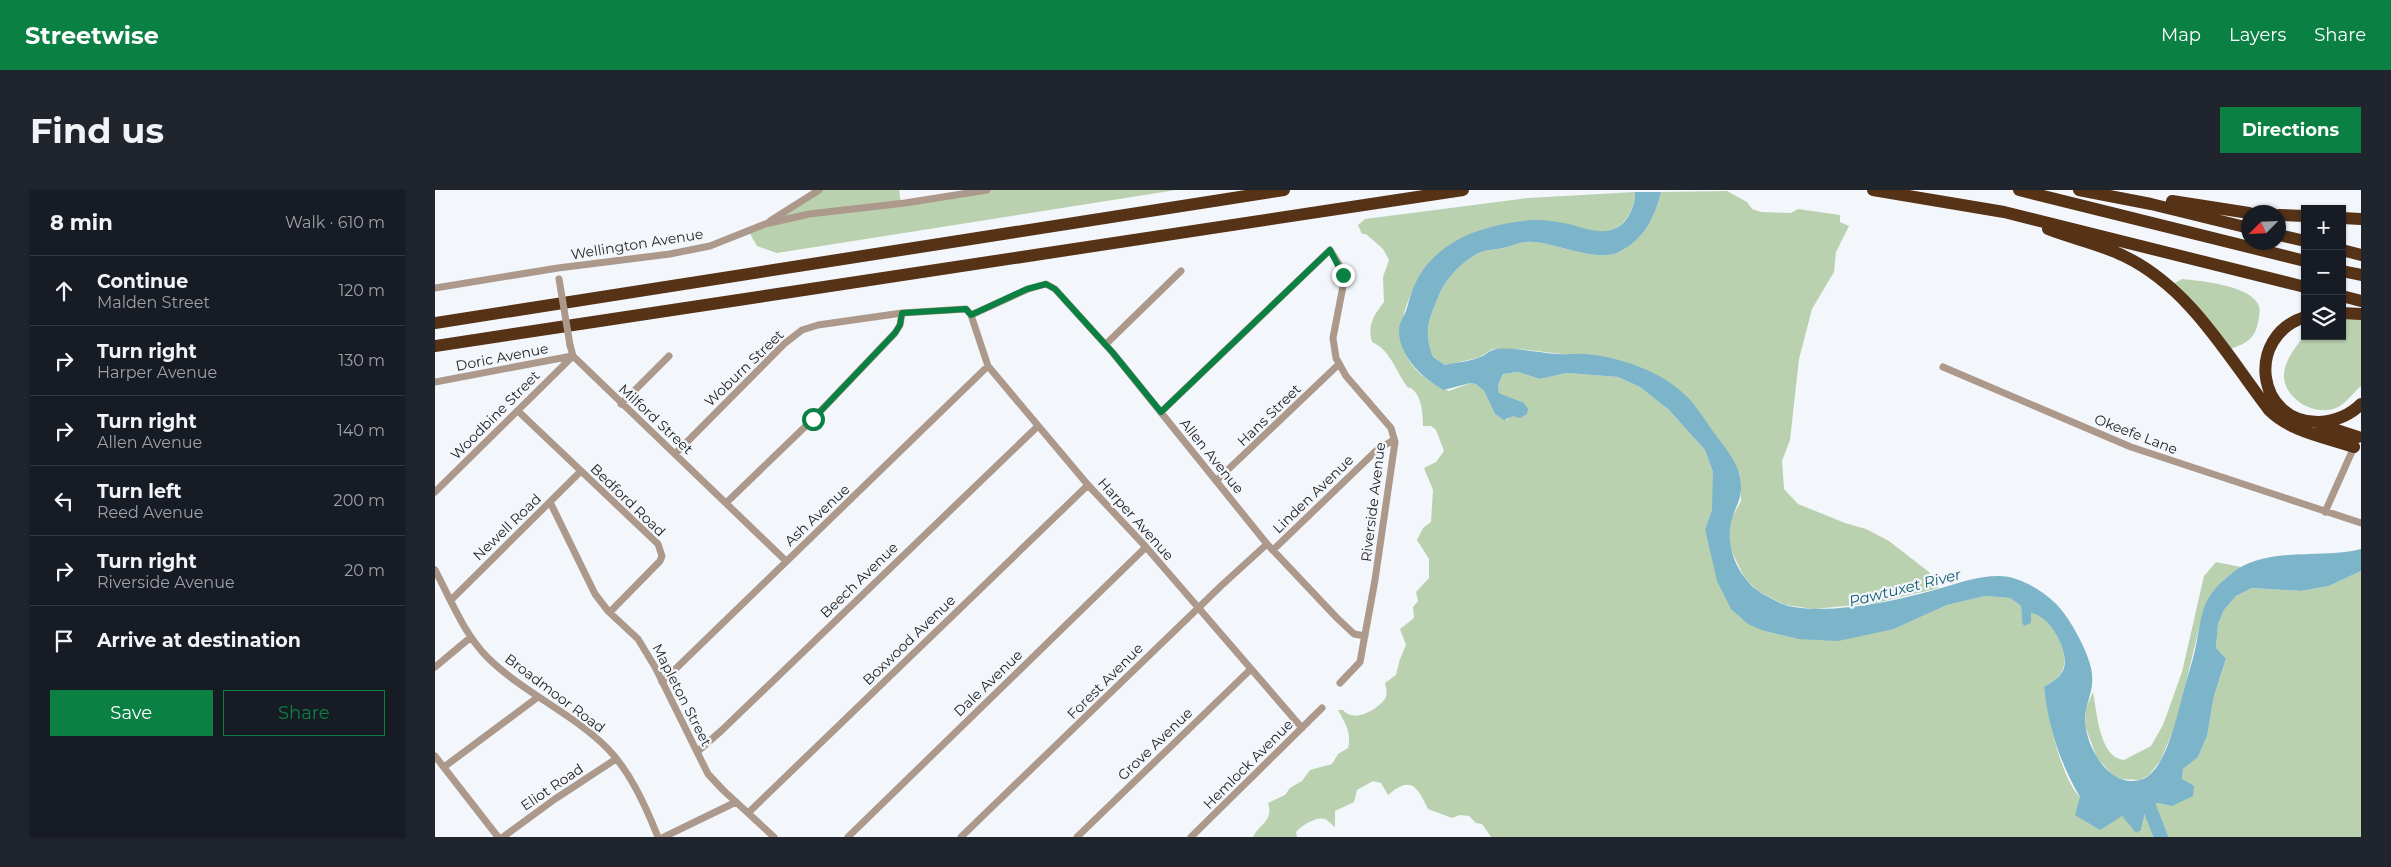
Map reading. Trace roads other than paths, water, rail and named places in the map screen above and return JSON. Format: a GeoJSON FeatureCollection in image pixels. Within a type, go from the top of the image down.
{"type":"FeatureCollection","features":[{"type":"Feature","properties":{"kind":"highway"},"geometry":{"type":"LineString","coordinates":[[435,323],[1284,190]]}},
{"type":"Feature","properties":{"kind":"highway"},"geometry":{"type":"LineString","coordinates":[[435,346],[1463,190]]}},
{"type":"Feature","properties":{"kind":"highway"},"geometry":{"type":"LineString","coordinates":[[1873,190],[2004,212],[2301,286]]}},
{"type":"Feature","properties":{"kind":"highway"},"geometry":{"type":"LineString","coordinates":[[2019,190],[2301,260]]}},
{"type":"Feature","properties":{"kind":"highway"},"geometry":{"type":"LineString","coordinates":[[2079,190],[2151,204],[2241,226]]}},
{"type":"Feature","properties":{"kind":"highway"},"geometry":{"type":"LineString","coordinates":[[2107,190],[2241,212]]}},
{"type":"Feature","properties":{"kind":"highway"},"geometry":{"type":"LineString","coordinates":[[2004,212],[2071,238],[2113,251],[2150,270],[2172,287],[2190,306],[2269,410],[2279,419],[2295,428],[2356,442]]}},
{"type":"Feature","properties":{"kind":"highway"},"geometry":{"type":"LineString","coordinates":[[2286,215],[2301,216]]}},
{"type":"Feature","properties":{"kind":"highway"},"geometry":{"type":"LineString","coordinates":[[2346,218],[2361,219]]}},
{"type":"Feature","properties":{"kind":"highway"},"geometry":{"type":"LineString","coordinates":[[2286,237],[2301,241]]}},
{"type":"Feature","properties":{"kind":"highway"},"geometry":{"type":"LineString","coordinates":[[2346,251],[2361,255]]}},
{"type":"Feature","properties":{"kind":"highway"},"geometry":{"type":"LineString","coordinates":[[2346,271],[2361,275]]}},
{"type":"Feature","properties":{"kind":"highway"},"geometry":{"type":"LineString","coordinates":[[2346,297],[2361,301]]}},
{"type":"Feature","properties":{"kind":"highway"},"geometry":{"type":"LineString","coordinates":[[2346,313],[2361,314]]}},
{"type":"Feature","properties":{"kind":"highway"},"geometry":{"type":"LineString","coordinates":[[2301,319],[2289,324],[2278,333],[2267,354],[2265,369],[2267,384],[2277,404],[2289,414],[2356,442]]}},
{"type":"Feature","properties":{"kind":"highway"},"geometry":{"type":"LineString","coordinates":[[2309,422],[2337,419],[2361,404]]}},
{"type":"Feature","properties":{"kind":"street"},"geometry":{"type":"LineString","coordinates":[[765,224],[819,190]]}},
{"type":"Feature","properties":{"kind":"street","name":"Wellington Avenue"},"geometry":{"type":"LineString","coordinates":[[435,288],[558,268],[671,254],[709,246],[765,224],[809,214],[951,193],[987,190]]}},
{"type":"Feature","properties":{"kind":"street","name":"Riverside Avenue"},"geometry":{"type":"LineString","coordinates":[[1161,412],[1330,250],[1342,269],[1344,281],[1333,338],[1338,365],[1391,428],[1395,442],[1365,636],[1359,662],[1340,683]]}},
{"type":"Feature","properties":{"kind":"street","name":"Milford Street"},"geometry":{"type":"LineString","coordinates":[[558,268],[573,356],[786,561]]}},
{"type":"Feature","properties":{"kind":"street"},"geometry":{"type":"LineString","coordinates":[[1106,344],[1181,271]]}},
{"type":"Feature","properties":{"kind":"street","name":"Allen Avenue"},"geometry":{"type":"LineString","coordinates":[[971,315],[1027,289],[1046,284],[1055,289],[1106,344],[1270,547],[1354,634],[1365,636]]}},
{"type":"Feature","properties":{"kind":"street"},"geometry":{"type":"LineString","coordinates":[[727,503],[813,419],[895,333],[900,325],[902,313],[966,309],[971,315]]}},
{"type":"Feature","properties":{"kind":"street","name":"Woburn Street"},"geometry":{"type":"LineString","coordinates":[[675,454],[784,344],[802,330],[818,325],[902,313]]}},
{"type":"Feature","properties":{"kind":"street","name":"Harper Avenue"},"geometry":{"type":"LineString","coordinates":[[971,315],[988,366],[1088,484],[1146,546],[1302,728]]}},
{"type":"Feature","properties":{"kind":"street","name":"Doric Avenue"},"geometry":{"type":"LineString","coordinates":[[435,382],[573,356]]}},
{"type":"Feature","properties":{"kind":"street","name":"Woodbine Street"},"geometry":{"type":"LineString","coordinates":[[435,492],[573,356]]}},
{"type":"Feature","properties":{"kind":"street"},"geometry":{"type":"LineString","coordinates":[[621,404],[669,356]]}},
{"type":"Feature","properties":{"kind":"street","name":"Hans Street"},"geometry":{"type":"LineString","coordinates":[[1216,481],[1256,446],[1338,365]]}},
{"type":"Feature","properties":{"kind":"street","name":"Ash Avenue"},"geometry":{"type":"LineString","coordinates":[[662,682],[988,366]]}},
{"type":"Feature","properties":{"kind":"street","name":"Okeefe Lane"},"geometry":{"type":"LineString","coordinates":[[1943,367],[2131,447],[2361,523]]}},
{"type":"Feature","properties":{"kind":"street","name":"Bedford Road"},"geometry":{"type":"LineString","coordinates":[[518,411],[580,472],[655,541],[663,556],[653,569],[610,612]]}},
{"type":"Feature","properties":{"kind":"street","name":"Beech Avenue"},"geometry":{"type":"LineString","coordinates":[[697,752],[1038,426]]}},
{"type":"Feature","properties":{"kind":"street","name":"Linden Avenue"},"geometry":{"type":"LineString","coordinates":[[1270,547],[1378,449],[1392,441],[1395,442]]}},
{"type":"Feature","properties":{"kind":"street"},"geometry":{"type":"LineString","coordinates":[[2325,512],[2356,442]]}},
{"type":"Feature","properties":{"kind":"street","name":"Newell Road"},"geometry":{"type":"LineString","coordinates":[[451,600],[580,472]]}},
{"type":"Feature","properties":{"kind":"street","name":"Boxwood Avenue"},"geometry":{"type":"LineString","coordinates":[[748,813],[1088,484]]}},
{"type":"Feature","properties":{"kind":"street","name":"Mapleton Street"},"geometry":{"type":"LineString","coordinates":[[550,502],[595,594],[610,612],[638,639],[662,682],[708,774],[774,837]]}},
{"type":"Feature","properties":{"kind":"street","name":"Dale Avenue"},"geometry":{"type":"LineString","coordinates":[[848,837],[1146,546]]}},
{"type":"Feature","properties":{"kind":"street","name":"Forest Avenue"},"geometry":{"type":"LineString","coordinates":[[961,837],[1198,608],[1270,547]]}},
{"type":"Feature","properties":{"kind":"street","name":"Broadmoor Road"},"geometry":{"type":"LineString","coordinates":[[435,570],[471,637],[487,657],[505,674],[605,746],[616,759],[632,784],[658,837]]}},
{"type":"Feature","properties":{"kind":"street"},"geometry":{"type":"LineString","coordinates":[[435,667],[471,637]]}},
{"type":"Feature","properties":{"kind":"street","name":"Grove Avenue"},"geometry":{"type":"LineString","coordinates":[[1077,837],[1251,669]]}},
{"type":"Feature","properties":{"kind":"street"},"geometry":{"type":"LineString","coordinates":[[444,767],[538,697]]}},
{"type":"Feature","properties":{"kind":"street","name":"Hemlock Avenue"},"geometry":{"type":"LineString","coordinates":[[1191,837],[1322,708]]}},
{"type":"Feature","properties":{"kind":"street"},"geometry":{"type":"LineString","coordinates":[[435,756],[498,837]]}},
{"type":"Feature","properties":{"kind":"street","name":"Eliot Road"},"geometry":{"type":"LineString","coordinates":[[503,837],[555,799],[616,759]]}},
{"type":"Feature","properties":{"kind":"street"},"geometry":{"type":"LineString","coordinates":[[664,837],[736,802]]}},
{"type":"Feature","properties":{"kind":"water"},"geometry":{"type":"Polygon","coordinates":[[[1635,192],[1661,192],[1652,219],[1647,227],[1635,241],[1619,252],[1610,255],[1589,254],[1542,243],[1529,242],[1484,251],[1474,255],[1451,276],[1435,304],[1428,332],[1433,357],[1445,365],[1474,359],[1497,349],[1586,354],[1611,358],[1637,366],[1672,384],[1698,410],[1736,464],[1740,477],[1741,491],[1731,523],[1730,543],[1732,553],[1741,573],[1747,581],[1763,594],[1785,605],[1824,609],[1843,608],[1903,598],[1968,580],[1991,576],[2014,578],[2035,588],[2048,597],[2071,623],[2089,660],[2092,683],[2085,714],[2086,731],[2101,763],[2118,778],[2129,781],[2140,780],[2149,775],[2164,754],[2170,741],[2194,655],[2204,609],[2209,597],[2223,581],[2239,568],[2268,558],[2283,555],[2346,552],[2361,549],[2361,571],[2329,586],[2301,591],[2252,588],[2236,596],[2224,610],[2218,624],[2216,648],[2226,659],[2214,696],[2207,736],[2198,757],[2183,769],[2182,779],[2194,786],[2193,796],[2172,806],[2157,803],[2145,813],[2141,830],[2136,833],[2122,816],[2100,830],[2075,815],[2080,797],[2056,744],[2044,687],[2056,679],[2063,671],[2064,652],[2051,627],[2038,615],[2031,613],[2031,623],[2024,626],[2021,606],[2010,598],[1985,596],[1947,605],[1894,629],[1838,641],[1798,639],[1764,631],[1748,624],[1731,609],[1717,581],[1705,529],[1712,510],[1713,472],[1705,450],[1669,410],[1640,387],[1618,377],[1567,373],[1540,379],[1518,372],[1503,374],[1498,385],[1499,393],[1524,403],[1528,409],[1527,414],[1520,418],[1513,416],[1504,420],[1495,414],[1484,391],[1476,384],[1470,383],[1444,390],[1428,380],[1414,367],[1404,351],[1399,327],[1416,282],[1426,266],[1439,253],[1472,233],[1519,221],[1549,221],[1595,231],[1616,228],[1628,217],[1635,199],[1635,192]]]}},
{"type":"Feature","properties":{"kind":"waterway"},"geometry":{"type":"LineString","coordinates":[[2143,791],[2161,837]]}},
{"type":"Feature","properties":{"kind":"water label","name":"Pawtuxet River"},"geometry":{"type":"Point","coordinates":[1905,588]}}]}
